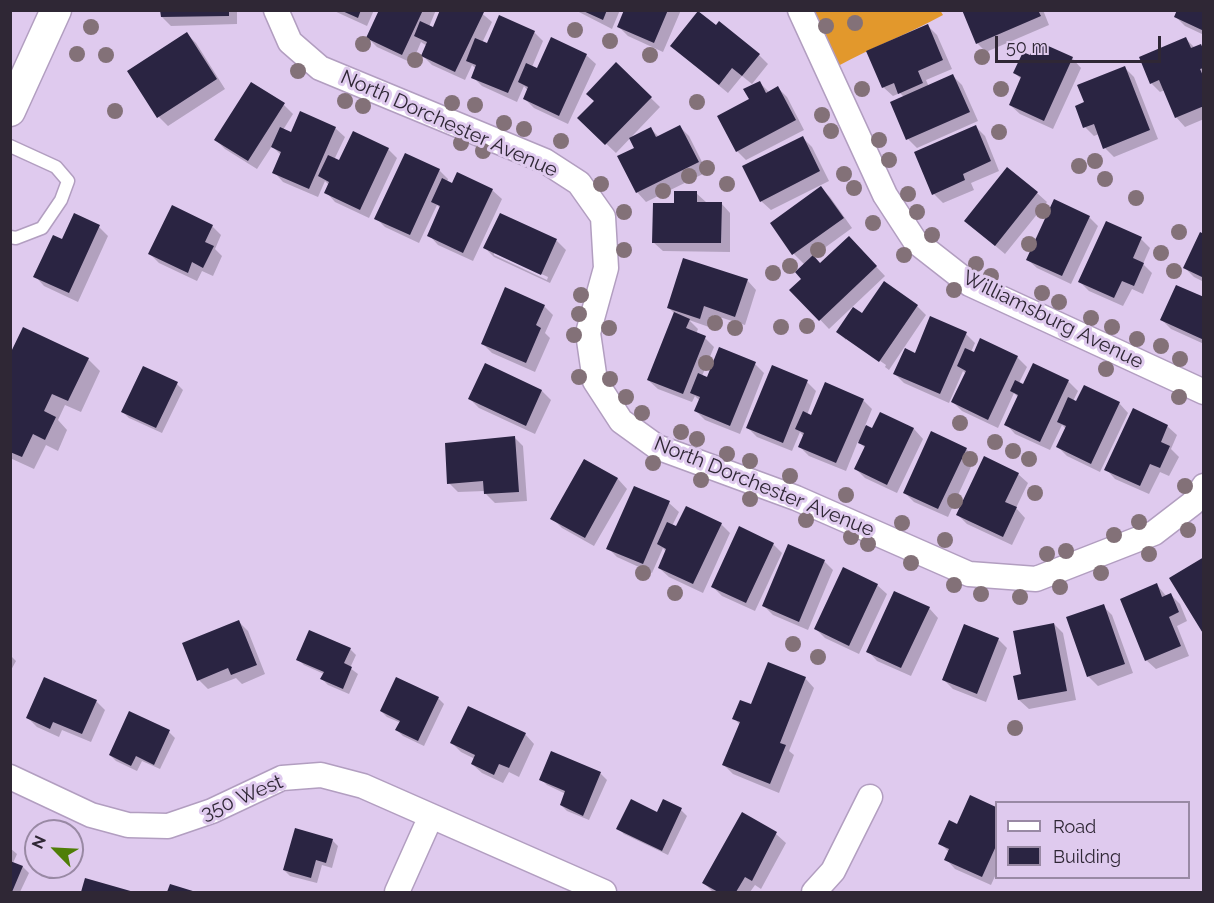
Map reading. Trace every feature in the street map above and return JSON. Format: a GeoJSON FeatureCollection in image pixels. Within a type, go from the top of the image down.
{"type":"FeatureCollection","features":[{"type":"Feature","properties":{"kind":"street"},"geometry":{"type":"LineString","coordinates":[[10,111],[56,10]]}},
{"type":"Feature","properties":{"kind":"street","name":"North Dorchester Avenue"},"geometry":{"type":"LineString","coordinates":[[276,10],[290,42],[320,68],[545,161],[579,183],[603,217],[606,268],[588,333],[595,381],[621,421],[657,447],[796,498],[969,574],[980,575],[1036,579],[1154,533],[1193,503],[1203,486]]}},
{"type":"Feature","properties":{"kind":"street","name":"Williamsburg Avenue"},"geometry":{"type":"LineString","coordinates":[[800,10],[885,195],[915,241],[970,284],[1203,392]]}},
{"type":"Feature","properties":{"kind":"street","name":"350 West"},"geometry":{"type":"LineString","coordinates":[[10,777],[91,815],[128,825],[168,826],[212,812],[282,778],[321,775],[363,786],[604,892]]}},
{"type":"Feature","properties":{"kind":"street"},"geometry":{"type":"LineString","coordinates":[[814,892],[833,871],[870,797]]}},
{"type":"Feature","properties":{"kind":"street"},"geometry":{"type":"LineString","coordinates":[[397,892],[431,816]]}},
{"type":"Feature","properties":{"kind":"lane"},"geometry":{"type":"LineString","coordinates":[[10,146],[56,167],[68,181],[61,200],[42,228],[16,238],[10,237]]}},
{"type":"Feature","properties":{"kind":"shaded area"},"geometry":{"type":"Polygon","coordinates":[[[940,10],[943,15],[838,66],[814,11],[940,10]]]}},
{"type":"Feature","properties":{"kind":"building"},"geometry":{"type":"Polygon","coordinates":[[[160,10],[229,10],[229,16],[161,17],[160,10]]]}},
{"type":"Feature","properties":{"kind":"building"},"geometry":{"type":"Polygon","coordinates":[[[340,10],[361,10],[358,18],[340,10]]]}},
{"type":"Feature","properties":{"kind":"building"},"geometry":{"type":"Polygon","coordinates":[[[379,10],[423,10],[402,55],[366,38],[379,10]]]}},
{"type":"Feature","properties":{"kind":"building"},"geometry":{"type":"Polygon","coordinates":[[[440,10],[484,12],[455,72],[421,56],[427,42],[414,36],[420,21],[433,27],[440,10]]]}},
{"type":"Feature","properties":{"kind":"building"},"geometry":{"type":"Polygon","coordinates":[[[581,10],[607,10],[603,20],[581,10]]]}},
{"type":"Feature","properties":{"kind":"building"},"geometry":{"type":"Polygon","coordinates":[[[624,10],[668,10],[654,43],[617,27],[624,10]]]}},
{"type":"Feature","properties":{"kind":"building"},"geometry":{"type":"Polygon","coordinates":[[[962,10],[1038,10],[1041,16],[976,44],[962,10]]]}},
{"type":"Feature","properties":{"kind":"building"},"geometry":{"type":"Polygon","coordinates":[[[1177,10],[1204,10],[1204,31],[1174,17],[1177,10]]]}},
{"type":"Feature","properties":{"kind":"building"},"geometry":{"type":"Polygon","coordinates":[[[698,11],[716,25],[719,21],[760,54],[742,76],[732,68],[719,85],[670,46],[698,11]]]}},
{"type":"Feature","properties":{"kind":"building"},"geometry":{"type":"Polygon","coordinates":[[[499,15],[535,31],[508,93],[471,78],[476,65],[466,61],[475,38],[487,43],[499,15]]]}},
{"type":"Feature","properties":{"kind":"building"},"geometry":{"type":"Polygon","coordinates":[[[928,24],[943,60],[918,71],[923,83],[898,94],[894,83],[882,88],[866,51],[928,24]]]}},
{"type":"Feature","properties":{"kind":"building"},"geometry":{"type":"Polygon","coordinates":[[[187,32],[217,79],[157,118],[127,71],[187,32]]]}},
{"type":"Feature","properties":{"kind":"building"},"geometry":{"type":"Polygon","coordinates":[[[551,37],[587,54],[559,116],[523,99],[528,87],[518,82],[526,63],[537,68],[551,37]]]}},
{"type":"Feature","properties":{"kind":"building"},"geometry":{"type":"Polygon","coordinates":[[[1186,37],[1191,48],[1201,44],[1204,51],[1204,68],[1200,69],[1204,78],[1204,106],[1175,118],[1159,80],[1150,84],[1139,57],[1186,37]]]}},
{"type":"Feature","properties":{"kind":"building"},"geometry":{"type":"Polygon","coordinates":[[[1037,41],[1073,57],[1044,121],[1009,105],[1021,77],[1013,73],[1023,52],[1030,55],[1037,41]]]}},
{"type":"Feature","properties":{"kind":"building"},"geometry":{"type":"Polygon","coordinates":[[[616,62],[652,97],[605,145],[577,118],[594,101],[586,94],[616,62]]]}},
{"type":"Feature","properties":{"kind":"building"},"geometry":{"type":"Polygon","coordinates":[[[1125,66],[1150,130],[1103,149],[1094,124],[1083,128],[1075,106],[1084,102],[1077,85],[1125,66]]]}},
{"type":"Feature","properties":{"kind":"building"},"geometry":{"type":"Polygon","coordinates":[[[953,74],[970,112],[906,140],[890,102],[953,74]]]}},
{"type":"Feature","properties":{"kind":"building"},"geometry":{"type":"Polygon","coordinates":[[[760,81],[766,93],[778,86],[796,120],[736,152],[717,116],[749,99],[743,89],[760,81]]]}},
{"type":"Feature","properties":{"kind":"building"},"geometry":{"type":"Polygon","coordinates":[[[251,82],[285,103],[248,161],[214,140],[251,82]]]}},
{"type":"Feature","properties":{"kind":"building"},"geometry":{"type":"Polygon","coordinates":[[[300,111],[336,127],[309,189],[272,173],[281,152],[271,147],[280,127],[291,132],[300,111]]]}},
{"type":"Feature","properties":{"kind":"building"},"geometry":{"type":"Polygon","coordinates":[[[680,125],[699,162],[636,193],[617,156],[634,148],[629,138],[651,127],[656,137],[680,125]]]}},
{"type":"Feature","properties":{"kind":"building"},"geometry":{"type":"Polygon","coordinates":[[[976,125],[991,161],[963,174],[965,180],[932,195],[914,152],[976,125]]]}},
{"type":"Feature","properties":{"kind":"building"},"geometry":{"type":"Polygon","coordinates":[[[353,131],[389,148],[360,210],[324,193],[329,182],[318,176],[328,155],[339,160],[353,131]]]}},
{"type":"Feature","properties":{"kind":"building"},"geometry":{"type":"Polygon","coordinates":[[[803,136],[820,171],[760,202],[742,166],[803,136]]]}},
{"type":"Feature","properties":{"kind":"building"},"geometry":{"type":"Polygon","coordinates":[[[405,153],[440,169],[410,235],[374,219],[405,153]]]}},
{"type":"Feature","properties":{"kind":"building"},"geometry":{"type":"Polygon","coordinates":[[[1007,167],[1038,192],[995,246],[964,221],[1007,167]]]}},
{"type":"Feature","properties":{"kind":"building"},"geometry":{"type":"Polygon","coordinates":[[[457,172],[493,189],[463,253],[427,236],[440,206],[431,202],[442,178],[452,183],[457,172]]]}},
{"type":"Feature","properties":{"kind":"building"},"geometry":{"type":"Polygon","coordinates":[[[821,186],[844,218],[792,255],[770,223],[821,186]]]}},
{"type":"Feature","properties":{"kind":"building"},"geometry":{"type":"Polygon","coordinates":[[[674,191],[697,191],[697,202],[722,202],[721,243],[652,243],[653,203],[674,203],[674,191]]]}},
{"type":"Feature","properties":{"kind":"building"},"geometry":{"type":"Polygon","coordinates":[[[1054,199],[1090,216],[1062,276],[1026,260],[1054,199]]]}},
{"type":"Feature","properties":{"kind":"building"},"geometry":{"type":"Polygon","coordinates":[[[172,205],[213,225],[205,242],[214,246],[203,268],[192,262],[188,273],[148,254],[172,205]]]}},
{"type":"Feature","properties":{"kind":"building"},"geometry":{"type":"Polygon","coordinates":[[[74,213],[100,225],[69,293],[33,277],[53,235],[62,239],[74,213]]]}},
{"type":"Feature","properties":{"kind":"building"},"geometry":{"type":"Polygon","coordinates":[[[500,213],[557,239],[541,275],[483,248],[500,213]]]}},
{"type":"Feature","properties":{"kind":"building"},"geometry":{"type":"Polygon","coordinates":[[[1106,221],[1142,237],[1133,258],[1144,263],[1134,286],[1122,281],[1114,298],[1078,282],[1106,221]]]}},
{"type":"Feature","properties":{"kind":"building"},"geometry":{"type":"Polygon","coordinates":[[[1200,232],[1204,234],[1204,278],[1183,268],[1200,232]]]}},
{"type":"Feature","properties":{"kind":"building"},"geometry":{"type":"Polygon","coordinates":[[[849,236],[877,266],[819,321],[789,290],[801,279],[795,272],[813,255],[820,263],[849,236]]]}},
{"type":"Feature","properties":{"kind":"building"},"geometry":{"type":"Polygon","coordinates":[[[683,258],[748,279],[735,317],[704,306],[700,319],[667,308],[683,258]]]}},
{"type":"Feature","properties":{"kind":"building"},"geometry":{"type":"Polygon","coordinates":[[[884,281],[918,305],[879,362],[836,332],[853,307],[862,313],[884,281]]]}},
{"type":"Feature","properties":{"kind":"building"},"geometry":{"type":"Polygon","coordinates":[[[1176,285],[1204,297],[1204,340],[1160,320],[1176,285]]]}},
{"type":"Feature","properties":{"kind":"building"},"geometry":{"type":"Polygon","coordinates":[[[505,287],[545,305],[536,325],[541,328],[526,363],[481,344],[505,287]]]}},
{"type":"Feature","properties":{"kind":"building"},"geometry":{"type":"Polygon","coordinates":[[[674,312],[690,319],[686,328],[706,336],[683,394],[647,380],[674,312]]]}},
{"type":"Feature","properties":{"kind":"building"},"geometry":{"type":"Polygon","coordinates":[[[930,316],[967,332],[940,394],[893,374],[905,348],[915,353],[930,316]]]}},
{"type":"Feature","properties":{"kind":"building"},"geometry":{"type":"Polygon","coordinates":[[[23,327],[89,358],[68,401],[52,394],[44,411],[56,417],[45,440],[33,434],[22,457],[10,452],[10,354],[23,327]]]}},
{"type":"Feature","properties":{"kind":"building"},"geometry":{"type":"Polygon","coordinates":[[[980,338],[1018,356],[988,420],[951,402],[966,371],[957,366],[965,348],[974,352],[980,338]]]}},
{"type":"Feature","properties":{"kind":"building"},"geometry":{"type":"Polygon","coordinates":[[[719,347],[756,362],[730,426],[694,411],[700,397],[690,393],[698,373],[707,377],[719,347]]]}},
{"type":"Feature","properties":{"kind":"building"},"geometry":{"type":"Polygon","coordinates":[[[485,363],[542,390],[526,426],[468,399],[485,363]]]}},
{"type":"Feature","properties":{"kind":"building"},"geometry":{"type":"Polygon","coordinates":[[[1033,363],[1069,380],[1040,442],[1004,425],[1018,395],[1010,391],[1015,380],[1023,384],[1033,363]]]}},
{"type":"Feature","properties":{"kind":"building"},"geometry":{"type":"Polygon","coordinates":[[[772,365],[808,380],[783,443],[746,428],[772,365]]]}},
{"type":"Feature","properties":{"kind":"building"},"geometry":{"type":"Polygon","coordinates":[[[143,366],[178,382],[156,428],[121,412],[143,366]]]}},
{"type":"Feature","properties":{"kind":"building"},"geometry":{"type":"Polygon","coordinates":[[[825,382],[864,399],[836,463],[798,447],[804,433],[795,429],[803,411],[811,415],[825,382]]]}},
{"type":"Feature","properties":{"kind":"building"},"geometry":{"type":"Polygon","coordinates":[[[1084,385],[1120,402],[1091,464],[1056,447],[1066,426],[1057,422],[1068,397],[1076,401],[1084,385]]]}},
{"type":"Feature","properties":{"kind":"building"},"geometry":{"type":"Polygon","coordinates":[[[1133,408],[1168,425],[1161,442],[1170,446],[1160,468],[1150,464],[1140,486],[1104,470],[1133,408]]]}},
{"type":"Feature","properties":{"kind":"building"},"geometry":{"type":"Polygon","coordinates":[[[880,412],[914,428],[887,485],[854,469],[865,446],[858,443],[866,425],[872,428],[880,412]]]}},
{"type":"Feature","properties":{"kind":"building"},"geometry":{"type":"Polygon","coordinates":[[[931,431],[967,448],[938,509],[903,493],[931,431]]]}},
{"type":"Feature","properties":{"kind":"building"},"geometry":{"type":"Polygon","coordinates":[[[515,436],[519,492],[484,494],[483,481],[447,484],[445,443],[515,436]]]}},
{"type":"Feature","properties":{"kind":"building"},"geometry":{"type":"Polygon","coordinates":[[[984,456],[1019,473],[1005,502],[1017,507],[1003,537],[956,515],[984,456]]]}},
{"type":"Feature","properties":{"kind":"building"},"geometry":{"type":"Polygon","coordinates":[[[584,459],[618,478],[585,538],[550,519],[584,459]]]}},
{"type":"Feature","properties":{"kind":"building"},"geometry":{"type":"Polygon","coordinates":[[[634,486],[670,501],[643,564],[606,549],[634,486]]]}},
{"type":"Feature","properties":{"kind":"building"},"geometry":{"type":"Polygon","coordinates":[[[686,506],[722,523],[693,584],[658,568],[666,549],[657,544],[667,522],[676,526],[686,506]]]}},
{"type":"Feature","properties":{"kind":"building"},"geometry":{"type":"Polygon","coordinates":[[[739,526],[774,543],[746,603],[711,587],[739,526]]]}},
{"type":"Feature","properties":{"kind":"building"},"geometry":{"type":"Polygon","coordinates":[[[788,544],[825,560],[799,622],[762,606],[788,544]]]}},
{"type":"Feature","properties":{"kind":"building"},"geometry":{"type":"Polygon","coordinates":[[[1204,557],[1204,635],[1169,578],[1204,557]]]}},
{"type":"Feature","properties":{"kind":"building"},"geometry":{"type":"Polygon","coordinates":[[[843,567],[878,584],[849,646],[814,629],[843,567]]]}},
{"type":"Feature","properties":{"kind":"building"},"geometry":{"type":"Polygon","coordinates":[[[1157,583],[1162,597],[1171,593],[1179,612],[1169,617],[1181,646],[1145,661],[1120,599],[1157,583]]]}},
{"type":"Feature","properties":{"kind":"building"},"geometry":{"type":"Polygon","coordinates":[[[894,591],[930,607],[901,668],[866,652],[894,591]]]}},
{"type":"Feature","properties":{"kind":"building"},"geometry":{"type":"Polygon","coordinates":[[[1104,604],[1125,664],[1087,677],[1066,617],[1104,604]]]}},
{"type":"Feature","properties":{"kind":"building"},"geometry":{"type":"Polygon","coordinates":[[[239,620],[257,665],[231,675],[228,668],[197,681],[182,643],[239,620]]]}},
{"type":"Feature","properties":{"kind":"building"},"geometry":{"type":"Polygon","coordinates":[[[1054,623],[1067,691],[1018,700],[1013,676],[1021,674],[1013,631],[1054,623]]]}},
{"type":"Feature","properties":{"kind":"building"},"geometry":{"type":"Polygon","coordinates":[[[964,624],[999,638],[977,694],[942,680],[964,624]]]}},
{"type":"Feature","properties":{"kind":"building"},"geometry":{"type":"Polygon","coordinates":[[[309,630],[351,648],[344,663],[352,667],[343,689],[320,679],[324,672],[296,660],[309,630]]]}},
{"type":"Feature","properties":{"kind":"building"},"geometry":{"type":"Polygon","coordinates":[[[768,662],[806,677],[780,743],[786,745],[770,784],[722,765],[740,722],[732,719],[740,700],[751,704],[768,662]]]}},
{"type":"Feature","properties":{"kind":"building"},"geometry":{"type":"Polygon","coordinates":[[[44,677],[97,700],[82,734],[53,722],[50,729],[26,718],[44,677]]]}},
{"type":"Feature","properties":{"kind":"building"},"geometry":{"type":"Polygon","coordinates":[[[396,677],[439,697],[418,741],[395,730],[400,721],[380,711],[396,677]]]}},
{"type":"Feature","properties":{"kind":"building"},"geometry":{"type":"Polygon","coordinates":[[[468,706],[526,733],[509,768],[499,764],[494,775],[471,764],[475,755],[450,743],[468,706]]]}},
{"type":"Feature","properties":{"kind":"building"},"geometry":{"type":"Polygon","coordinates":[[[129,711],[170,730],[154,765],[136,756],[131,766],[109,755],[129,711]]]}},
{"type":"Feature","properties":{"kind":"building"},"geometry":{"type":"Polygon","coordinates":[[[551,751],[601,772],[583,816],[560,805],[565,791],[539,780],[551,751]]]}},
{"type":"Feature","properties":{"kind":"building"},"geometry":{"type":"Polygon","coordinates":[[[970,795],[995,807],[995,848],[982,877],[944,860],[949,849],[938,844],[949,820],[957,824],[970,795]]]}},
{"type":"Feature","properties":{"kind":"building"},"geometry":{"type":"Polygon","coordinates":[[[631,799],[657,812],[663,799],[682,808],[662,851],[616,829],[631,799]]]}},
{"type":"Feature","properties":{"kind":"building"},"geometry":{"type":"Polygon","coordinates":[[[742,812],[777,832],[752,881],[745,877],[736,892],[718,892],[702,883],[742,812]]]}},
{"type":"Feature","properties":{"kind":"building"},"geometry":{"type":"Polygon","coordinates":[[[295,828],[333,839],[326,863],[316,860],[311,878],[283,870],[295,828]]]}},
{"type":"Feature","properties":{"kind":"building"},"geometry":{"type":"Polygon","coordinates":[[[10,861],[23,866],[12,892],[10,891],[10,861]]]}},
{"type":"Feature","properties":{"kind":"building"},"geometry":{"type":"Polygon","coordinates":[[[85,878],[134,892],[81,892],[85,878]]]}},
{"type":"Feature","properties":{"kind":"building"},"geometry":{"type":"Polygon","coordinates":[[[170,884],[196,892],[167,892],[170,884]]]}}]}
